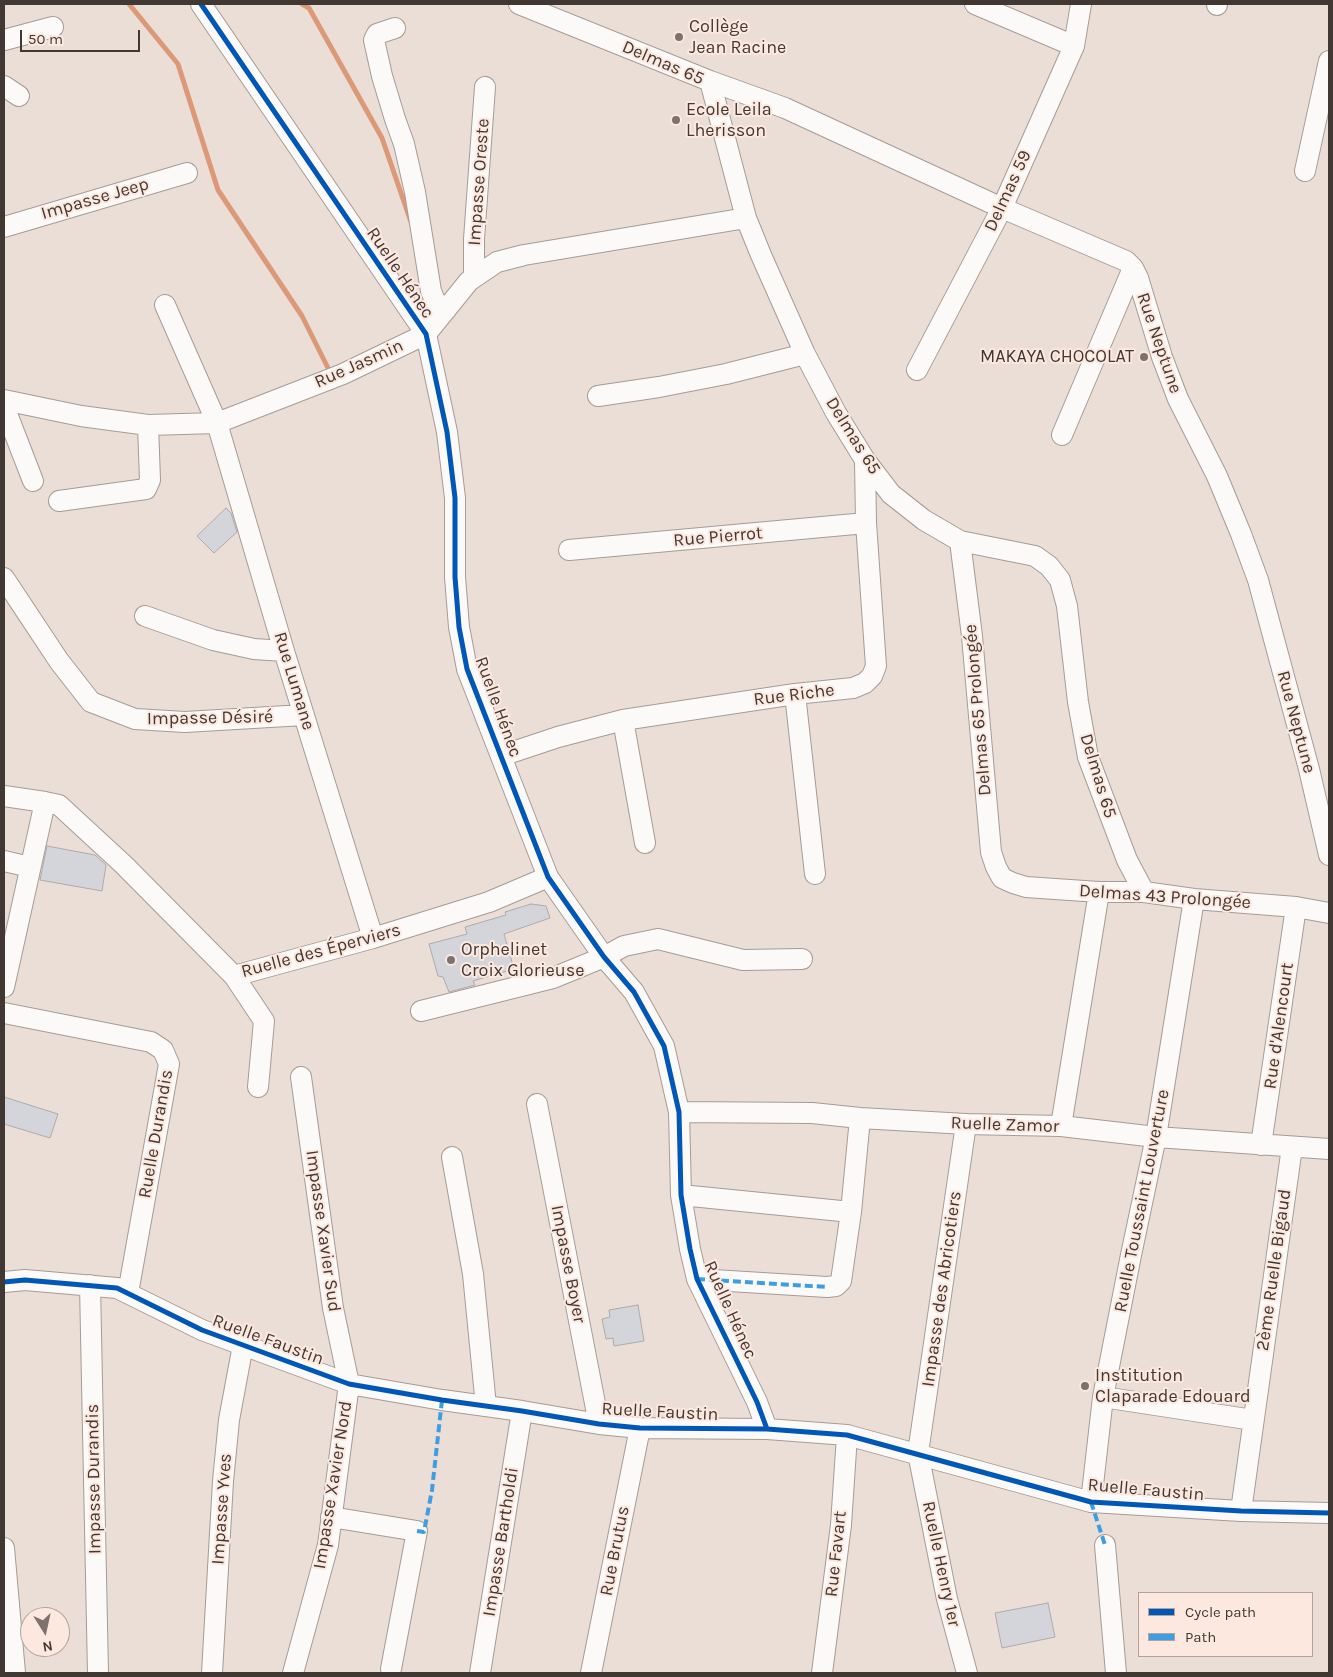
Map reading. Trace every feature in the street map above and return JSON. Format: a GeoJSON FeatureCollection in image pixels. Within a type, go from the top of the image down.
{"type":"FeatureCollection","features":[{"type":"Feature","properties":{"kind":"street","name":"Ruelle Hénec"},"geometry":{"type":"LineString","coordinates":[[200,4],[426,334],[447,432],[455,498],[455,577],[458,627],[467,668],[548,877],[604,957],[634,992],[664,1046],[679,1112],[681,1195],[697,1279],[757,1402],[767,1429]]}},
{"type":"Feature","properties":{"kind":"street","name":"Delmas 65"},"geometry":{"type":"LineString","coordinates":[[519,4],[710,81],[746,218],[761,255],[805,354],[836,413],[865,460],[891,494],[924,520],[960,541],[1034,556],[1049,566],[1060,580],[1067,606],[1078,702],[1088,757],[1127,860],[1144,892]]}},
{"type":"Feature","properties":{"kind":"street"},"geometry":{"type":"LineString","coordinates":[[975,4],[1074,46]]}},
{"type":"Feature","properties":{"kind":"street","name":"Delmas 59"},"geometry":{"type":"LineString","coordinates":[[917,370],[1002,208],[1074,46],[1081,4]]}},
{"type":"Feature","properties":{"kind":"street"},"geometry":{"type":"LineString","coordinates":[[4,40],[53,27]]}},
{"type":"Feature","properties":{"kind":"street"},"geometry":{"type":"LineString","coordinates":[[395,28],[378,34],[374,40],[394,119],[404,144],[415,192],[431,291],[435,301],[446,310]]}},
{"type":"Feature","properties":{"kind":"street"},"geometry":{"type":"LineString","coordinates":[[1305,171],[1329,61]]}},
{"type":"Feature","properties":{"kind":"street"},"geometry":{"type":"LineString","coordinates":[[710,81],[785,108],[1002,208],[1126,262],[1133,268],[1062,435]]}},
{"type":"Feature","properties":{"kind":"street","name":"Impasse Oreste"},"geometry":{"type":"LineString","coordinates":[[474,277],[474,239],[485,87]]}},
{"type":"Feature","properties":{"kind":"street","name":"Impasse Jeep"},"geometry":{"type":"LineString","coordinates":[[4,227],[187,173]]}},
{"type":"Feature","properties":{"kind":"street","name":"Rue Jasmin"},"geometry":{"type":"LineString","coordinates":[[4,400],[82,416],[148,425],[217,422],[343,374],[426,334],[474,277],[497,262],[524,255],[746,218]]}},
{"type":"Feature","properties":{"kind":"street","name":"Rue Neptune"},"geometry":{"type":"LineString","coordinates":[[1133,268],[1178,399],[1217,476],[1258,580],[1307,761],[1329,855]]}},
{"type":"Feature","properties":{"kind":"street","name":"Rue Lumane"},"geometry":{"type":"LineString","coordinates":[[165,305],[217,422],[284,651],[372,938]]}},
{"type":"Feature","properties":{"kind":"street"},"geometry":{"type":"LineString","coordinates":[[598,396],[726,374],[805,354]]}},
{"type":"Feature","properties":{"kind":"street"},"geometry":{"type":"LineString","coordinates":[[4,406],[33,481]]}},
{"type":"Feature","properties":{"kind":"street"},"geometry":{"type":"LineString","coordinates":[[58,501],[146,489],[150,480],[148,425]]}},
{"type":"Feature","properties":{"kind":"street","name":"Rue Riche"},"geometry":{"type":"LineString","coordinates":[[501,756],[558,737],[623,720],[795,694],[853,688],[865,683],[872,676],[876,666],[866,523],[865,460]]}},
{"type":"Feature","properties":{"kind":"street","name":"Rue Pierrot"},"geometry":{"type":"LineString","coordinates":[[569,550],[866,523]]}},
{"type":"Feature","properties":{"kind":"street","name":"Delmas 65 Prolongée"},"geometry":{"type":"LineString","coordinates":[[960,541],[972,636],[990,852],[1002,878]]}},
{"type":"Feature","properties":{"kind":"street","name":"Impasse Désiré"},"geometry":{"type":"LineString","coordinates":[[4,578],[59,661],[91,702],[135,719],[185,722],[304,715]]}},
{"type":"Feature","properties":{"kind":"street"},"geometry":{"type":"LineString","coordinates":[[145,616],[214,640],[254,649],[284,651]]}},
{"type":"Feature","properties":{"kind":"street"},"geometry":{"type":"LineString","coordinates":[[795,694],[815,874]]}},
{"type":"Feature","properties":{"kind":"street"},"geometry":{"type":"LineString","coordinates":[[623,720],[645,843]]}},
{"type":"Feature","properties":{"kind":"street","name":"Ruelle des Éperviers"},"geometry":{"type":"LineString","coordinates":[[4,796],[59,805],[124,865],[234,976],[372,938],[489,902],[548,877]]}},
{"type":"Feature","properties":{"kind":"street"},"geometry":{"type":"LineString","coordinates":[[4,987],[45,802]]}},
{"type":"Feature","properties":{"kind":"street"},"geometry":{"type":"LineString","coordinates":[[4,861],[30,867]]}},
{"type":"Feature","properties":{"kind":"street","name":"Delmas 43 Prolongée"},"geometry":{"type":"LineString","coordinates":[[1002,878],[1026,887],[1099,892],[1144,892],[1194,899],[1296,907],[1329,913]]}},
{"type":"Feature","properties":{"kind":"street"},"geometry":{"type":"LineString","coordinates":[[1062,1126],[1099,892]]}},
{"type":"Feature","properties":{"kind":"street","name":"Ruelle Toussaint Louverture"},"geometry":{"type":"LineString","coordinates":[[1091,1502],[1103,1397],[1156,1137],[1194,899]]}},
{"type":"Feature","properties":{"kind":"street","name":"Rue d'Alencourt"},"geometry":{"type":"LineString","coordinates":[[1261,1145],[1296,907]]}},
{"type":"Feature","properties":{"kind":"street"},"geometry":{"type":"LineString","coordinates":[[422,1011],[553,978],[604,957],[624,946],[658,939],[743,960],[802,959]]}},
{"type":"Feature","properties":{"kind":"street"},"geometry":{"type":"LineString","coordinates":[[234,976],[264,1021],[258,1087]]}},
{"type":"Feature","properties":{"kind":"street","name":"Ruelle Durandis"},"geometry":{"type":"LineString","coordinates":[[4,1013],[151,1042],[163,1050],[169,1064],[128,1293]]}},
{"type":"Feature","properties":{"kind":"street","name":"Impasse Xavier Sud"},"geometry":{"type":"LineString","coordinates":[[301,1077],[334,1308],[349,1384]]}},
{"type":"Feature","properties":{"kind":"street","name":"Impasse Boyer"},"geometry":{"type":"LineString","coordinates":[[537,1104],[598,1424]]}},
{"type":"Feature","properties":{"kind":"street","name":"Ruelle Zamor"},"geometry":{"type":"LineString","coordinates":[[679,1112],[812,1113],[860,1118],[966,1124],[1062,1126],[1156,1137],[1329,1148]]}},
{"type":"Feature","properties":{"kind":"street"},"geometry":{"type":"LineString","coordinates":[[697,1279],[836,1286],[841,1281],[851,1212],[860,1118]]}},
{"type":"Feature","properties":{"kind":"street","name":"Impasse des Abricotiers"},"geometry":{"type":"LineString","coordinates":[[918,1453],[966,1124]]}},
{"type":"Feature","properties":{"kind":"street","name":"2ème Ruelle Bigaud"},"geometry":{"type":"LineString","coordinates":[[1241,1511],[1292,1147]]}},
{"type":"Feature","properties":{"kind":"street"},"geometry":{"type":"LineString","coordinates":[[452,1157],[473,1274],[486,1406]]}},
{"type":"Feature","properties":{"kind":"street"},"geometry":{"type":"LineString","coordinates":[[681,1195],[851,1212]]}},
{"type":"Feature","properties":{"kind":"street","name":"Ruelle Faustin"},"geometry":{"type":"LineString","coordinates":[[4,1282],[25,1280],[117,1288],[202,1330],[349,1384],[598,1424],[640,1428],[767,1429],[847,1435],[1091,1502],[1241,1511],[1329,1513]]}},
{"type":"Feature","properties":{"kind":"street","name":"Impasse Durandis"},"geometry":{"type":"LineString","coordinates":[[90,1285],[98,1673]]}},
{"type":"Feature","properties":{"kind":"street","name":"Impasse Yves"},"geometry":{"type":"LineString","coordinates":[[212,1673],[226,1446],[243,1345]]}},
{"type":"Feature","properties":{"kind":"street","name":"Impasse Xavier Nord"},"geometry":{"type":"LineString","coordinates":[[294,1673],[328,1545],[349,1384]]}},
{"type":"Feature","properties":{"kind":"street"},"geometry":{"type":"LineString","coordinates":[[1103,1397],[1253,1420]]}},
{"type":"Feature","properties":{"kind":"street","name":"Impasse Bartholdi"},"geometry":{"type":"LineString","coordinates":[[480,1673],[522,1411]]}},
{"type":"Feature","properties":{"kind":"street","name":"Rue Brutus"},"geometry":{"type":"LineString","coordinates":[[591,1673],[640,1428]]}},
{"type":"Feature","properties":{"kind":"street","name":"Rue Favart"},"geometry":{"type":"LineString","coordinates":[[822,1673],[841,1525],[847,1435]]}},
{"type":"Feature","properties":{"kind":"street","name":"Ruelle Henry 1er"},"geometry":{"type":"LineString","coordinates":[[918,1453],[947,1599],[967,1673]]}},
{"type":"Feature","properties":{"kind":"street"},"geometry":{"type":"LineString","coordinates":[[331,1517],[417,1531],[391,1669]]}},
{"type":"Feature","properties":{"kind":"street"},"geometry":{"type":"LineString","coordinates":[[1105,1545],[1116,1673]]}},
{"type":"Feature","properties":{"kind":"street"},"geometry":{"type":"LineString","coordinates":[[4,1548],[15,1673]]}},
{"type":"Feature","properties":{"kind":"building"},"geometry":{"type":"Polygon","coordinates":[[[226,508],[231,513],[237,532],[214,553],[197,536],[226,508]]]}},
{"type":"Feature","properties":{"kind":"building"},"geometry":{"type":"Polygon","coordinates":[[[47,846],[95,855],[106,865],[102,891],[40,880],[47,846]]]}},
{"type":"Feature","properties":{"kind":"building"},"geometry":{"type":"Polygon","coordinates":[[[531,904],[546,906],[550,918],[504,934],[514,969],[473,981],[475,985],[449,992],[443,977],[438,976],[429,944],[467,934],[465,927],[506,915],[505,912],[531,904]]]}},
{"type":"Feature","properties":{"kind":"building"},"geometry":{"type":"Polygon","coordinates":[[[4,1097],[58,1114],[50,1138],[4,1124],[4,1097]]]}},
{"type":"Feature","properties":{"kind":"building"},"geometry":{"type":"Polygon","coordinates":[[[638,1305],[644,1341],[614,1346],[613,1338],[606,1339],[602,1319],[610,1317],[609,1310],[638,1305]]]}},
{"type":"Feature","properties":{"kind":"building"},"geometry":{"type":"Polygon","coordinates":[[[1048,1603],[1055,1637],[1002,1648],[995,1613],[1048,1603]]]}},
{"type":"Feature","properties":{"kind":"waterway"},"geometry":{"type":"LineString","coordinates":[[129,4],[178,64],[218,190],[302,316],[328,368]]}},
{"type":"Feature","properties":{"kind":"waterway"},"geometry":{"type":"LineString","coordinates":[[302,4],[309,8],[382,138],[411,222]]}},
{"type":"Feature","properties":{"kind":"marked path"},"geometry":{"type":"LineString","coordinates":[[697,1279],[827,1287]]}},
{"type":"Feature","properties":{"kind":"marked path"},"geometry":{"type":"LineString","coordinates":[[417,1531],[424,1532],[432,1490],[442,1400]]}},
{"type":"Feature","properties":{"kind":"marked path"},"geometry":{"type":"LineString","coordinates":[[1091,1502],[1105,1545]]}},
{"type":"Feature","properties":{"kind":"cycle path"},"geometry":{"type":"LineString","coordinates":[[201,4],[426,334],[447,432],[455,498],[455,577],[459,627],[467,669],[548,877],[604,957],[634,992],[664,1046],[679,1112],[681,1195],[697,1279],[757,1402],[767,1429]]}},
{"type":"Feature","properties":{"kind":"cycle path"},"geometry":{"type":"LineString","coordinates":[[4,1282],[25,1280],[117,1288],[202,1330],[349,1384],[599,1424],[640,1428],[767,1429],[847,1435],[1091,1502],[1241,1511],[1329,1513]]}},
{"type":"Feature","properties":{"kind":"place","name":"Collège Jean Racine"},"geometry":{"type":"Point","coordinates":[679,37]}},
{"type":"Feature","properties":{"kind":"place","name":"Ecole Leila Lherisson"},"geometry":{"type":"Point","coordinates":[676,120]}},
{"type":"Feature","properties":{"kind":"place","name":"MAKAYA CHOCOLAT"},"geometry":{"type":"Point","coordinates":[1144,357]}},
{"type":"Feature","properties":{"kind":"place","name":"Orphelinet Croix Glorieuse"},"geometry":{"type":"Point","coordinates":[451,960]}},
{"type":"Feature","properties":{"kind":"place","name":"Institution Claparade Edouard"},"geometry":{"type":"Point","coordinates":[1085,1386]}}]}
